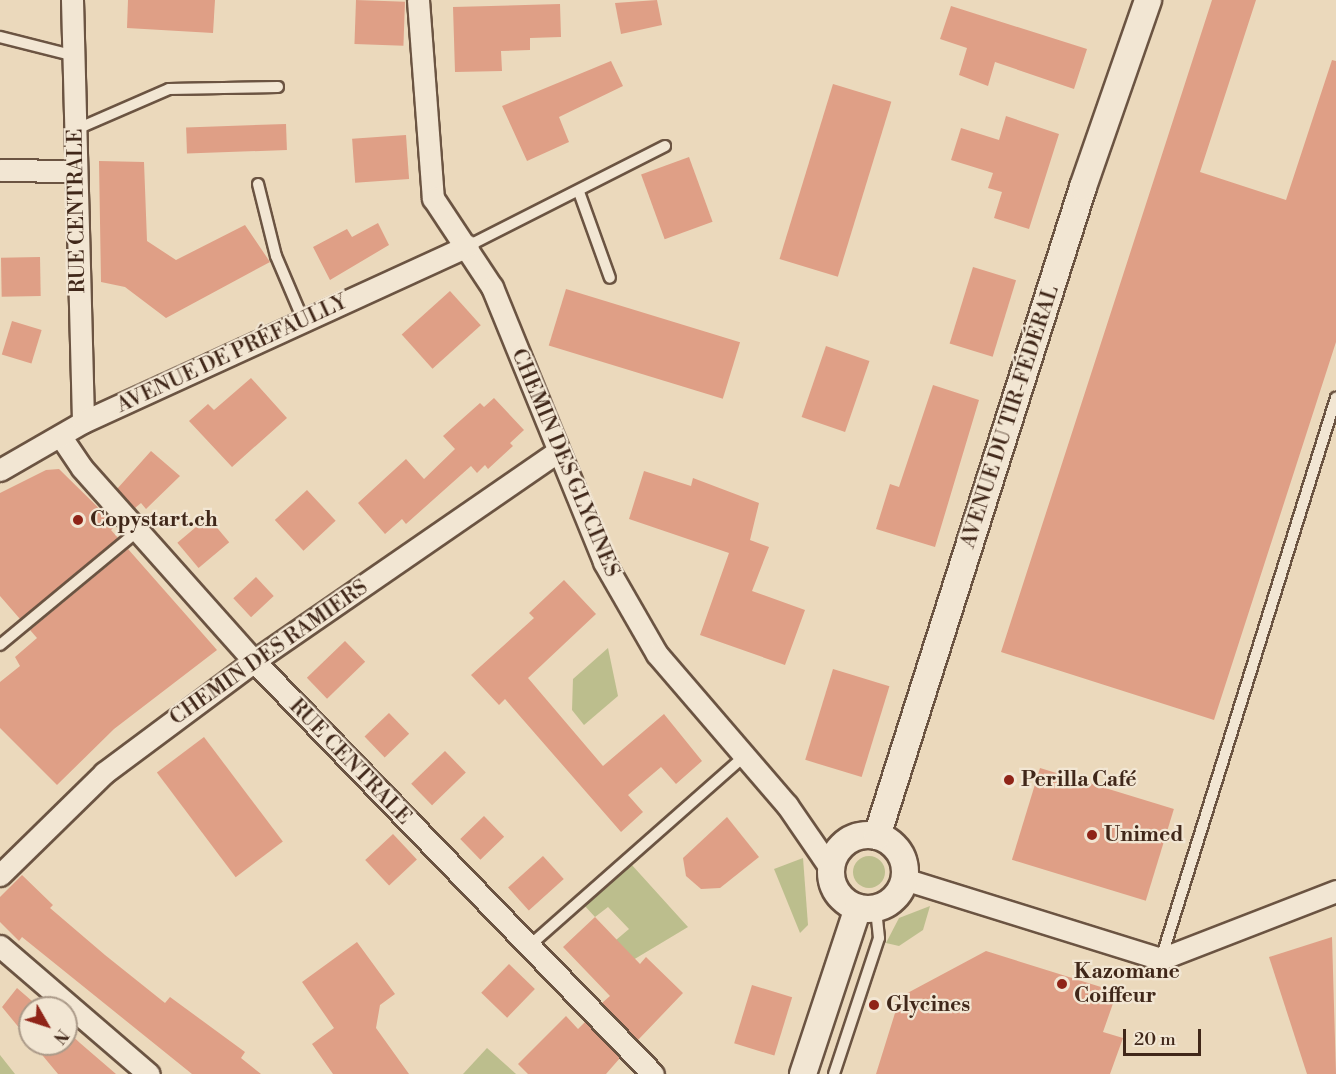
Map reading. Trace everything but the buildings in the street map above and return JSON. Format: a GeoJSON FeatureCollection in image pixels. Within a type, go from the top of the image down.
{"type":"FeatureCollection","features":[{"type":"Feature","properties":{"kind":"street","name":"RUE CENTRALE"},"geometry":{"type":"LineString","coordinates":[[72,0],[71,55],[76,129],[83,422]]}},
{"type":"Feature","properties":{"kind":"street","name":"CHEMIN DES GLYCINES"},"geometry":{"type":"LineString","coordinates":[[418,0],[433,198],[468,246],[492,287],[556,453],[604,562],[657,654],[745,756],[831,869]]}},
{"type":"Feature","properties":{"kind":"street","name":"AVENUE DU TIR-FÉDÉRAL"},"geometry":{"type":"LineString","coordinates":[[877,836],[1083,187],[1148,0]]}},
{"type":"Feature","properties":{"kind":"street"},"geometry":{"type":"LineString","coordinates":[[0,170],[76,171]]}},
{"type":"Feature","properties":{"kind":"street","name":"AVENUE DE PRÉFAULLY"},"geometry":{"type":"LineString","coordinates":[[0,470],[61,437],[83,422],[468,246]]}},
{"type":"Feature","properties":{"kind":"street","name":"RUE CENTRALE"},"geometry":{"type":"LineString","coordinates":[[61,437],[138,531],[254,661],[653,1074]]}},
{"type":"Feature","properties":{"kind":"street","name":"CHEMIN DES RAMIERS"},"geometry":{"type":"LineString","coordinates":[[0,875],[104,773],[254,661],[556,453]]}},
{"type":"Feature","properties":{"kind":"street"},"geometry":{"type":"LineString","coordinates":[[877,836],[897,849],[904,879],[894,898],[867,908],[837,894],[831,869],[845,842],[877,836]]}},
{"type":"Feature","properties":{"kind":"street"},"geometry":{"type":"LineString","coordinates":[[904,879],[1161,959],[1336,891]]}},
{"type":"Feature","properties":{"kind":"street"},"geometry":{"type":"LineString","coordinates":[[803,1074],[867,908]]}},
{"type":"Feature","properties":{"kind":"street"},"geometry":{"type":"LineString","coordinates":[[0,946],[149,1074]]}},
{"type":"Feature","properties":{"kind":"lane"},"geometry":{"type":"LineString","coordinates":[[0,37],[71,55]]}},
{"type":"Feature","properties":{"kind":"lane"},"geometry":{"type":"LineString","coordinates":[[76,129],[169,89],[278,87]]}},
{"type":"Feature","properties":{"kind":"lane"},"geometry":{"type":"LineString","coordinates":[[468,246],[579,192],[665,146]]}},
{"type":"Feature","properties":{"kind":"lane"},"geometry":{"type":"LineString","coordinates":[[258,184],[276,256],[304,322]]}},
{"type":"Feature","properties":{"kind":"lane"},"geometry":{"type":"LineString","coordinates":[[579,192],[610,279]]}},
{"type":"Feature","properties":{"kind":"lane"},"geometry":{"type":"LineString","coordinates":[[1161,959],[1336,398]]}},
{"type":"Feature","properties":{"kind":"lane"},"geometry":{"type":"LineString","coordinates":[[0,645],[138,531]]}},
{"type":"Feature","properties":{"kind":"lane"},"geometry":{"type":"LineString","coordinates":[[528,947],[745,756]]}},
{"type":"Feature","properties":{"kind":"lane"},"geometry":{"type":"LineString","coordinates":[[834,1074],[879,938],[867,908]]}},
{"type":"Feature","properties":{"kind":"green space"},"geometry":{"type":"Polygon","coordinates":[[[608,648],[618,696],[584,725],[572,710],[573,679],[608,648]]]}},
{"type":"Feature","properties":{"kind":"green space"},"geometry":{"type":"Polygon","coordinates":[[[869,856],[880,861],[885,872],[880,883],[869,888],[858,883],[853,872],[858,861],[869,856]]]}},
{"type":"Feature","properties":{"kind":"green space"},"geometry":{"type":"Polygon","coordinates":[[[803,858],[808,925],[800,933],[774,869],[803,858]]]}},
{"type":"Feature","properties":{"kind":"green space"},"geometry":{"type":"Polygon","coordinates":[[[631,864],[688,927],[633,960],[616,940],[629,929],[608,907],[595,917],[584,905],[631,864]]]}},
{"type":"Feature","properties":{"kind":"green space"},"geometry":{"type":"Polygon","coordinates":[[[930,906],[923,930],[899,946],[886,943],[899,918],[930,906]]]}},
{"type":"Feature","properties":{"kind":"green space"},"geometry":{"type":"Polygon","coordinates":[[[487,1048],[516,1074],[463,1074],[487,1048]]]}},
{"type":"Feature","properties":{"kind":"green space"},"geometry":{"type":"Polygon","coordinates":[[[0,1055],[15,1074],[0,1074],[0,1055]]]}},
{"type":"Feature","properties":{"kind":"place","name":"Copystart.ch"},"geometry":{"type":"Point","coordinates":[78,520]}},
{"type":"Feature","properties":{"kind":"place","name":"Perilla Café"},"geometry":{"type":"Point","coordinates":[1009,780]}},
{"type":"Feature","properties":{"kind":"place","name":"Unimed"},"geometry":{"type":"Point","coordinates":[1092,835]}},
{"type":"Feature","properties":{"kind":"place","name":"Kazomane Coiffeur"},"geometry":{"type":"Point","coordinates":[1062,984]}},
{"type":"Feature","properties":{"kind":"place","name":"Glycines"},"geometry":{"type":"Point","coordinates":[874,1005]}}]}
